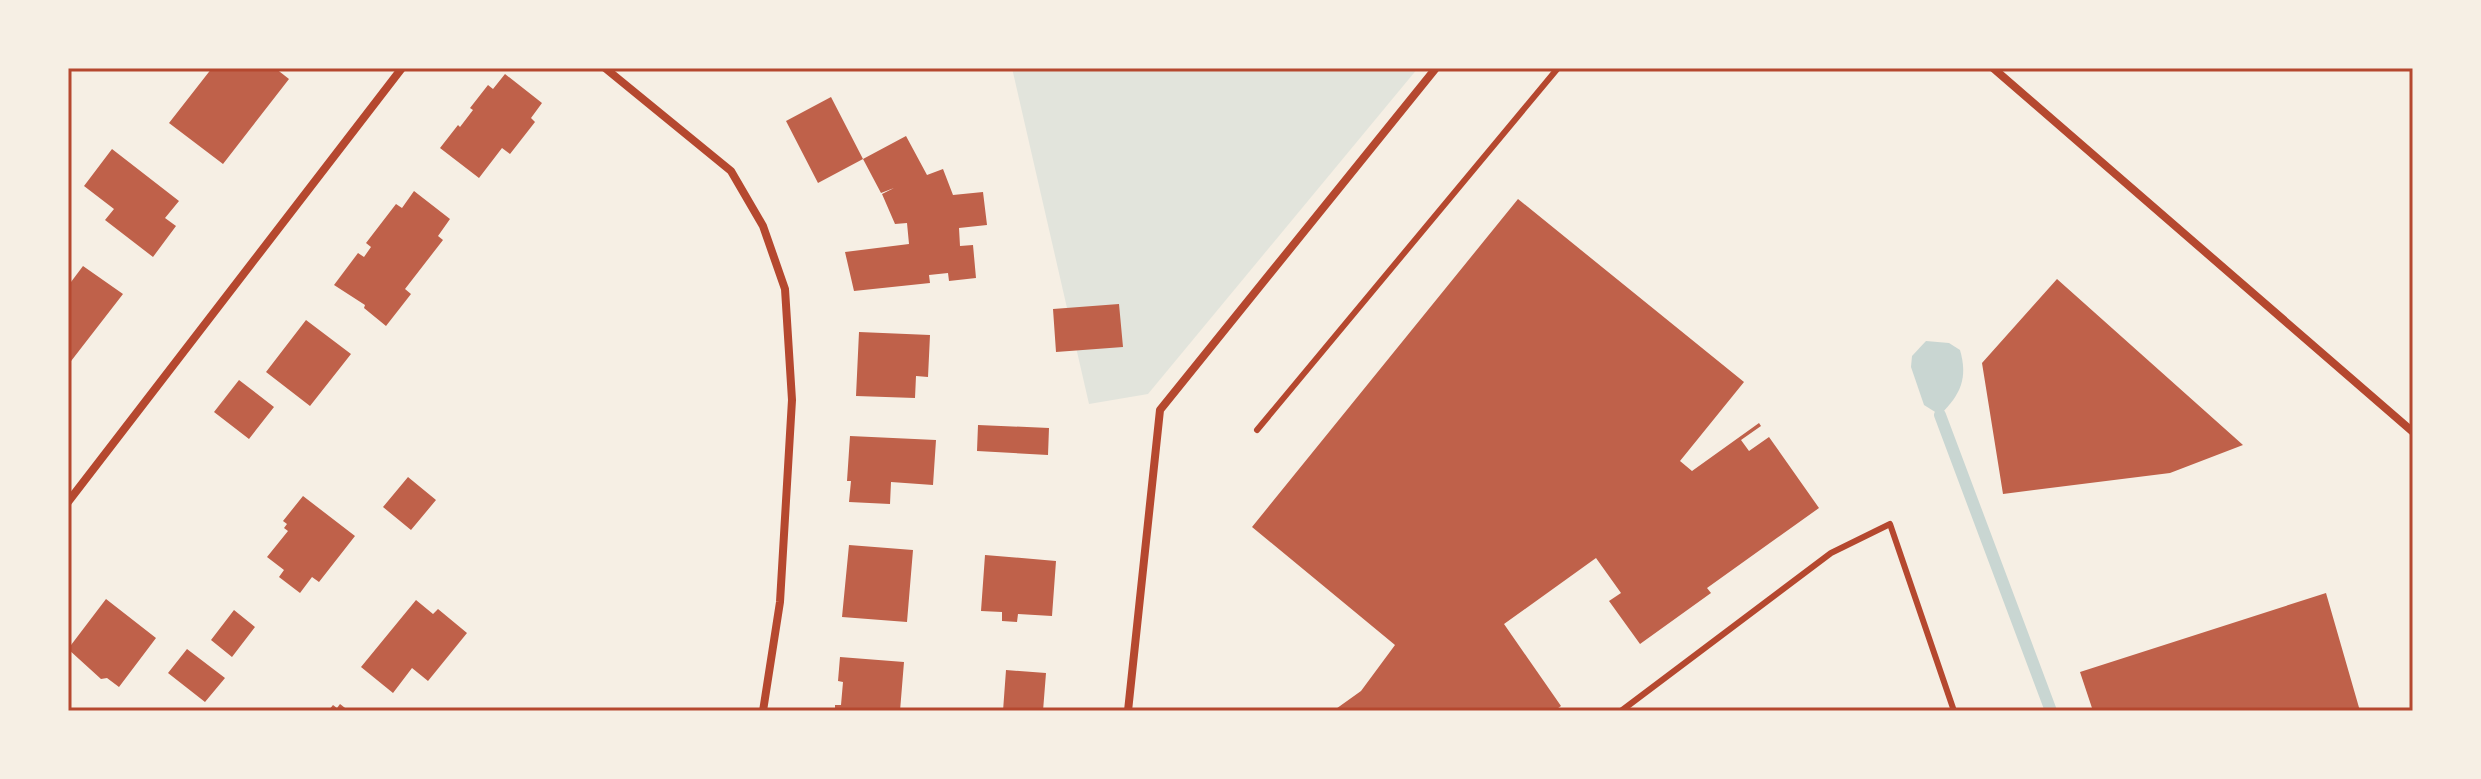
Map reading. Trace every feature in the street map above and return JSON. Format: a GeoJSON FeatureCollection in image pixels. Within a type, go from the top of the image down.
{"type":"FeatureCollection","features":[{"type":"Feature","properties":{"kind":"street"},"geometry":{"type":"LineString","coordinates":[[68,502],[402,68]]}},
{"type":"Feature","properties":{"kind":"street"},"geometry":{"type":"LineString","coordinates":[[605,68],[731,171],[763,226],[785,289],[791,416],[780,602],[763,711]]}},
{"type":"Feature","properties":{"kind":"street"},"geometry":{"type":"LineString","coordinates":[[1128,711],[1160,410],[1436,68]]}},
{"type":"Feature","properties":{"kind":"street"},"geometry":{"type":"LineString","coordinates":[[1993,68],[2413,432]]}},
{"type":"Feature","properties":{"kind":"lane"},"geometry":{"type":"LineString","coordinates":[[1257,430],[1558,68]]}},
{"type":"Feature","properties":{"kind":"lane"},"geometry":{"type":"LineString","coordinates":[[1621,711],[1831,553],[1890,524],[1954,711]]}},
{"type":"Feature","properties":{"kind":"shaded area"},"geometry":{"type":"Polygon","coordinates":[[[1012,68],[1418,68],[1148,394],[1089,404],[1012,68]]]}},
{"type":"Feature","properties":{"kind":"shaded area"},"geometry":{"type":"Polygon","coordinates":[[[1926,341],[1949,343],[1960,350],[1962,360],[1963,377],[1958,393],[1940,415],[1924,405],[1911,367],[1912,356],[1926,341]]]}},
{"type":"Feature","properties":{"kind":"building"},"geometry":{"type":"Polygon","coordinates":[[[212,68],[275,68],[289,79],[223,164],[169,123],[212,68]]]}},
{"type":"Feature","properties":{"kind":"building"},"geometry":{"type":"Polygon","coordinates":[[[505,74],[542,103],[531,118],[535,122],[510,154],[502,148],[479,178],[440,148],[473,110],[470,108],[488,85],[493,89],[505,74]]]}},
{"type":"Feature","properties":{"kind":"building"},"geometry":{"type":"Polygon","coordinates":[[[831,97],[863,159],[818,183],[786,121],[831,97]]]}},
{"type":"Feature","properties":{"kind":"building"},"geometry":{"type":"Polygon","coordinates":[[[906,136],[927,175],[943,169],[953,195],[983,192],[987,225],[959,228],[960,246],[973,245],[976,278],[949,281],[948,273],[929,275],[930,283],[854,291],[845,252],[909,244],[907,223],[895,224],[882,194],[894,188],[881,193],[863,159],[906,136]]]}},
{"type":"Feature","properties":{"kind":"building"},"geometry":{"type":"Polygon","coordinates":[[[112,149],[179,201],[165,218],[176,226],[153,257],[105,220],[114,209],[84,186],[112,149]]]}},
{"type":"Feature","properties":{"kind":"building"},"geometry":{"type":"Polygon","coordinates":[[[414,191],[450,219],[438,236],[443,240],[405,289],[411,294],[386,326],[364,308],[365,305],[334,285],[358,253],[364,257],[371,247],[366,243],[396,204],[402,208],[414,191]]]}},
{"type":"Feature","properties":{"kind":"building"},"geometry":{"type":"Polygon","coordinates":[[[1518,199],[1744,382],[1680,461],[1692,471],[1759,423],[1761,426],[1741,440],[1749,451],[1769,437],[1819,508],[1707,588],[1711,593],[1640,644],[1609,601],[1621,593],[1596,558],[1504,624],[1561,706],[1554,711],[1333,711],[1361,691],[1395,645],[1252,527],[1518,199]]]}},
{"type":"Feature","properties":{"kind":"building"},"geometry":{"type":"Polygon","coordinates":[[[83,266],[123,294],[68,365],[68,286],[83,266]]]}},
{"type":"Feature","properties":{"kind":"building"},"geometry":{"type":"Polygon","coordinates":[[[2057,279],[2243,445],[2170,473],[2003,494],[1982,363],[2057,279]]]}},
{"type":"Feature","properties":{"kind":"building"},"geometry":{"type":"Polygon","coordinates":[[[1119,304],[1123,347],[1056,352],[1053,309],[1119,304]]]}},
{"type":"Feature","properties":{"kind":"building"},"geometry":{"type":"Polygon","coordinates":[[[306,320],[351,354],[310,406],[266,372],[306,320]]]}},
{"type":"Feature","properties":{"kind":"building"},"geometry":{"type":"Polygon","coordinates":[[[859,332],[930,335],[928,377],[916,376],[915,398],[856,396],[859,332]]]}},
{"type":"Feature","properties":{"kind":"building"},"geometry":{"type":"Polygon","coordinates":[[[239,380],[274,407],[249,439],[214,412],[239,380]]]}},
{"type":"Feature","properties":{"kind":"building"},"geometry":{"type":"Polygon","coordinates":[[[978,425],[1049,428],[1048,455],[977,451],[978,425]]]}},
{"type":"Feature","properties":{"kind":"building"},"geometry":{"type":"Polygon","coordinates":[[[850,436],[936,440],[933,485],[891,482],[890,504],[849,502],[850,436]]]}},
{"type":"Feature","properties":{"kind":"building"},"geometry":{"type":"Polygon","coordinates":[[[408,477],[436,500],[411,530],[383,507],[408,477]]]}},
{"type":"Feature","properties":{"kind":"building"},"geometry":{"type":"Polygon","coordinates":[[[303,496],[355,536],[319,582],[312,577],[300,593],[279,577],[284,570],[267,557],[288,531],[283,521],[303,496]]]}},
{"type":"Feature","properties":{"kind":"building"},"geometry":{"type":"Polygon","coordinates":[[[849,545],[913,550],[907,622],[842,617],[849,545]]]}},
{"type":"Feature","properties":{"kind":"building"},"geometry":{"type":"Polygon","coordinates":[[[985,555],[1056,561],[1052,616],[1018,614],[1017,622],[1002,621],[1002,612],[981,611],[985,555]]]}},
{"type":"Feature","properties":{"kind":"building"},"geometry":{"type":"Polygon","coordinates":[[[2326,593],[2360,711],[2093,711],[2080,672],[2326,593]]]}},
{"type":"Feature","properties":{"kind":"building"},"geometry":{"type":"Polygon","coordinates":[[[106,599],[156,638],[119,687],[107,678],[101,679],[68,649],[106,599]]]}},
{"type":"Feature","properties":{"kind":"building"},"geometry":{"type":"Polygon","coordinates":[[[416,600],[433,614],[438,609],[467,633],[428,681],[412,668],[393,693],[361,667],[416,600]]]}},
{"type":"Feature","properties":{"kind":"building"},"geometry":{"type":"Polygon","coordinates":[[[234,610],[255,627],[232,657],[211,640],[234,610]]]}},
{"type":"Feature","properties":{"kind":"building"},"geometry":{"type":"Polygon","coordinates":[[[187,649],[225,678],[205,702],[168,673],[187,649]]]}},
{"type":"Feature","properties":{"kind":"building"},"geometry":{"type":"Polygon","coordinates":[[[840,657],[904,662],[900,711],[835,711],[835,705],[841,705],[843,682],[838,681],[840,657]]]}},
{"type":"Feature","properties":{"kind":"building"},"geometry":{"type":"Polygon","coordinates":[[[1006,670],[1046,673],[1043,711],[1003,711],[1006,670]]]}},
{"type":"Feature","properties":{"kind":"building"},"geometry":{"type":"Polygon","coordinates":[[[340,704],[349,711],[328,711],[333,705],[337,708],[340,704]]]}},
{"type":"Feature","properties":{"kind":"waterway"},"geometry":{"type":"LineString","coordinates":[[1940,415],[2051,711]]}}]}
